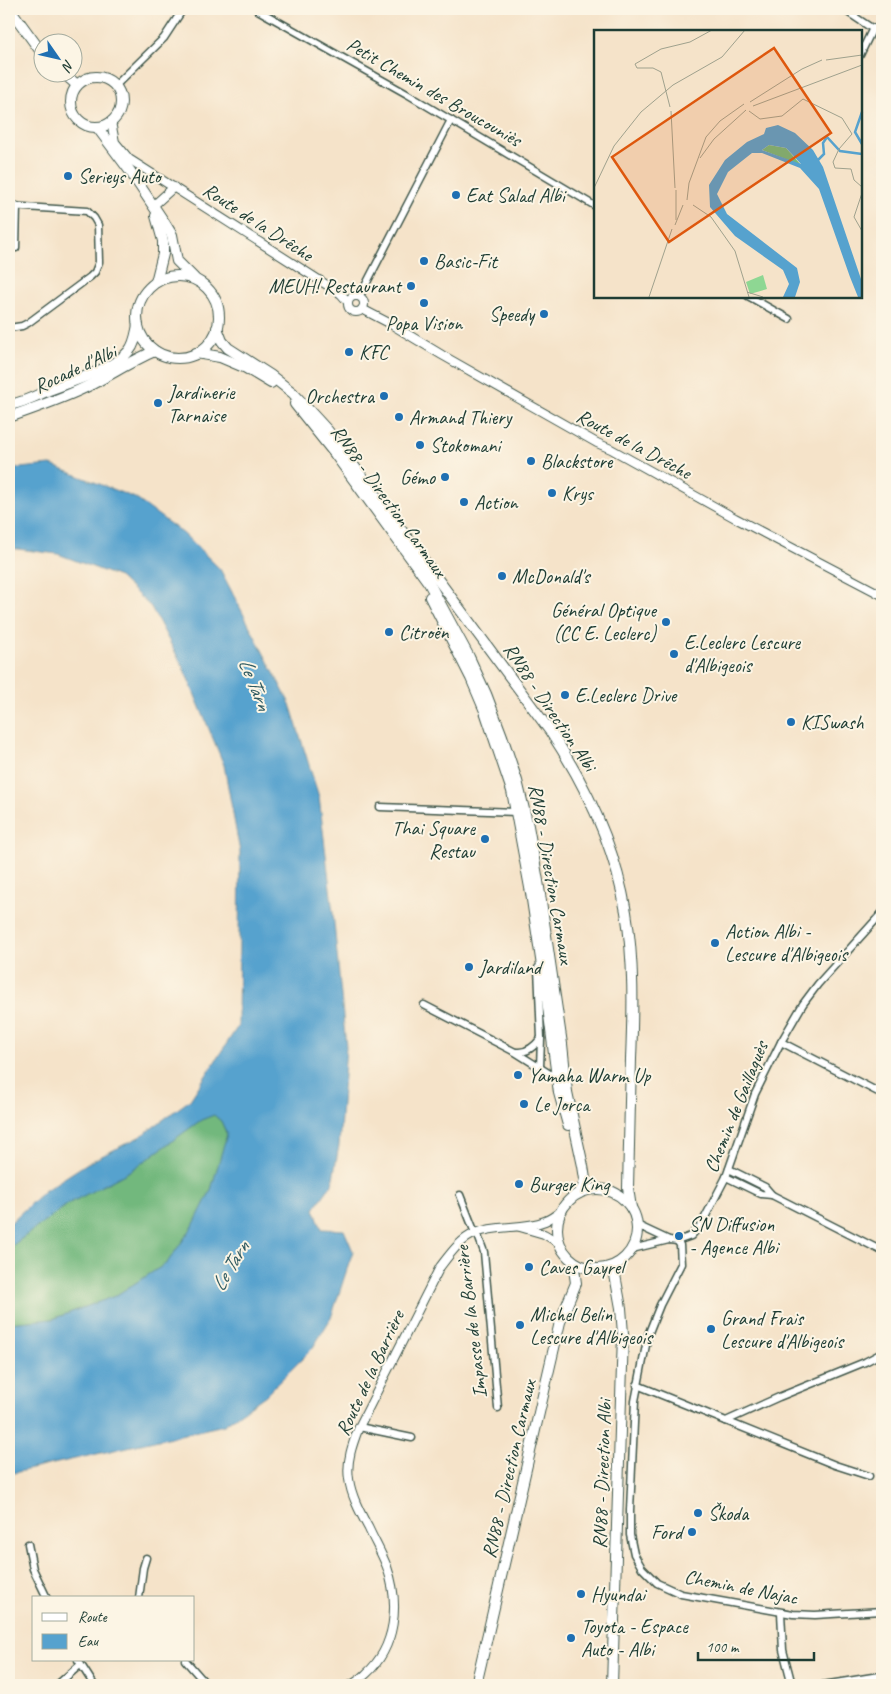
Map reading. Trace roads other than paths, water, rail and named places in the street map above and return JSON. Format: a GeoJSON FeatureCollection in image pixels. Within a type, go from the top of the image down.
{"type":"FeatureCollection","features":[{"type":"Feature","properties":{"kind":"main road"},"geometry":{"type":"LineString","coordinates":[[10,9],[32,39]]}},
{"type":"Feature","properties":{"kind":"main road"},"geometry":{"type":"LineString","coordinates":[[94,77],[106,79],[115,86],[121,102],[119,110],[111,122],[97,127],[81,122],[75,116],[71,100],[77,85],[88,78],[94,77]]}},
{"type":"Feature","properties":{"kind":"main road"},"geometry":{"type":"LineString","coordinates":[[74,82],[77,85]]}},
{"type":"Feature","properties":{"kind":"main road"},"geometry":{"type":"LineString","coordinates":[[97,127],[130,171],[172,235],[178,261],[210,291],[218,306],[217,328],[209,343],[196,354],[178,358],[166,356],[156,351],[144,340],[138,325],[137,313],[140,301],[156,282],[166,278],[176,276],[197,280]]}},
{"type":"Feature","properties":{"kind":"main road"},"geometry":{"type":"LineString","coordinates":[[153,206],[163,241],[163,254],[156,282]]}},
{"type":"Feature","properties":{"kind":"main road","name":"Rocade d'Albi"},"geometry":{"type":"LineString","coordinates":[[9,405],[110,366],[130,351],[138,325]]}},
{"type":"Feature","properties":{"kind":"main road","name":"RN88 - Direction Albi"},"geometry":{"type":"LineString","coordinates":[[217,328],[222,341],[228,348],[270,375],[293,393],[328,431],[559,745],[580,779],[612,856],[625,911],[631,953],[633,997],[628,1188],[631,1208]]}},
{"type":"Feature","properties":{"kind":"main road","name":"Rocade d'Albi"},"geometry":{"type":"LineString","coordinates":[[9,416],[84,388],[156,351]]}},
{"type":"Feature","properties":{"kind":"main road","name":"RN88 - Direction Carmaux"},"geometry":{"type":"LineString","coordinates":[[196,354],[220,357],[246,368],[278,388],[292,400],[430,584],[469,657],[486,694],[517,781],[528,826],[562,1044],[567,1092],[585,1179],[579,1194]]}},
{"type":"Feature","properties":{"kind":"main road"},"geometry":{"type":"LineString","coordinates":[[413,559],[482,703],[510,785],[517,812],[536,921],[559,1093],[567,1123],[581,1157]]}},
{"type":"Feature","properties":{"kind":"main road"},"geometry":{"type":"LineString","coordinates":[[593,1189],[608,1190],[621,1197],[631,1208],[637,1225],[636,1237],[632,1249],[626,1258],[617,1264],[602,1269],[587,1268],[574,1262],[565,1254],[559,1243],[557,1227],[561,1211],[568,1201],[579,1194],[593,1189]]}},
{"type":"Feature","properties":{"kind":"main road","name":"RN88 - Direction Carmaux"},"geometry":{"type":"LineString","coordinates":[[476,1685],[560,1322],[576,1283],[574,1262]]}},
{"type":"Feature","properties":{"kind":"main road","name":"RN88 - Direction Albi"},"geometry":{"type":"LineString","coordinates":[[612,1685],[623,1334],[621,1308],[615,1276],[617,1264]]}},
{"type":"Feature","properties":{"kind":"street"},"geometry":{"type":"LineString","coordinates":[[115,86],[164,38],[184,9]]}},
{"type":"Feature","properties":{"kind":"street","name":"Petit Chemin des Broucouniès"},"geometry":{"type":"LineString","coordinates":[[256,9],[451,120],[594,205]]}},
{"type":"Feature","properties":{"kind":"street"},"geometry":{"type":"LineString","coordinates":[[843,9],[882,35]]}},
{"type":"Feature","properties":{"kind":"street"},"geometry":{"type":"LineString","coordinates":[[861,53],[873,28]]}},
{"type":"Feature","properties":{"kind":"street"},"geometry":{"type":"LineString","coordinates":[[358,296],[363,300],[363,308],[357,312],[352,311],[348,302],[352,297],[358,296],[362,292],[451,120]]}},
{"type":"Feature","properties":{"kind":"street","name":"Route de la Drêche"},"geometry":{"type":"LineString","coordinates":[[111,122],[115,142],[129,159],[341,294],[348,302]]}},
{"type":"Feature","properties":{"kind":"street","name":"Route de la Drêche"},"geometry":{"type":"LineString","coordinates":[[153,206],[174,188]]}},
{"type":"Feature","properties":{"kind":"street"},"geometry":{"type":"LineString","coordinates":[[9,206],[87,211],[98,225],[99,262],[95,272],[90,277],[28,323],[9,328]]}},
{"type":"Feature","properties":{"kind":"street"},"geometry":{"type":"LineString","coordinates":[[16,248],[17,206]]}},
{"type":"Feature","properties":{"kind":"street"},"geometry":{"type":"LineString","coordinates":[[752,298],[789,319]]}},
{"type":"Feature","properties":{"kind":"street","name":"Route de la Drêche"},"geometry":{"type":"LineString","coordinates":[[363,308],[597,443],[882,595]]}},
{"type":"Feature","properties":{"kind":"street"},"geometry":{"type":"LineString","coordinates":[[380,807],[517,812]]}},
{"type":"Feature","properties":{"kind":"street","name":"Chemin de Gaillaguès"},"geometry":{"type":"LineString","coordinates":[[677,1241],[691,1236],[701,1224],[729,1170],[755,1094],[781,1042],[804,1004],[818,984],[882,913]]}},
{"type":"Feature","properties":{"kind":"street"},"geometry":{"type":"LineString","coordinates":[[536,921],[541,1038],[540,1067]]}},
{"type":"Feature","properties":{"kind":"street"},"geometry":{"type":"LineString","coordinates":[[424,1005],[516,1052],[558,1079]]}},
{"type":"Feature","properties":{"kind":"street"},"geometry":{"type":"LineString","coordinates":[[516,1052],[521,1052],[535,1046],[541,1038]]}},
{"type":"Feature","properties":{"kind":"street"},"geometry":{"type":"LineString","coordinates":[[781,1042],[882,1094]]}},
{"type":"Feature","properties":{"kind":"street"},"geometry":{"type":"LineString","coordinates":[[729,1170],[765,1188],[772,1195],[882,1251]]}},
{"type":"Feature","properties":{"kind":"street"},"geometry":{"type":"LineString","coordinates":[[726,1177],[761,1194],[772,1195]]}},
{"type":"Feature","properties":{"kind":"street","name":"Impasse de la Barrière"},"geometry":{"type":"LineString","coordinates":[[460,1195],[484,1252],[498,1408]]}},
{"type":"Feature","properties":{"kind":"street","name":"Route de la Barrière"},"geometry":{"type":"LineString","coordinates":[[351,1685],[366,1674],[387,1648],[392,1631],[394,1612],[393,1592],[387,1568],[357,1504],[349,1480],[348,1466],[352,1446],[359,1427],[440,1267],[452,1250],[466,1238],[476,1233],[502,1227],[518,1227],[544,1222],[561,1211]]}},
{"type":"Feature","properties":{"kind":"street"},"geometry":{"type":"LineString","coordinates":[[637,1225],[669,1240],[677,1241]]}},
{"type":"Feature","properties":{"kind":"street","name":"Route de la Barrière"},"geometry":{"type":"LineString","coordinates":[[518,1227],[544,1234],[559,1243]]}},
{"type":"Feature","properties":{"kind":"street"},"geometry":{"type":"LineString","coordinates":[[632,1249],[669,1240]]}},
{"type":"Feature","properties":{"kind":"street","name":"Chemin de Najac"},"geometry":{"type":"LineString","coordinates":[[677,1241],[680,1246],[681,1264],[660,1305],[648,1334],[634,1411],[630,1535],[634,1554],[642,1568],[657,1583],[681,1594],[780,1613],[815,1615],[882,1611]]}},
{"type":"Feature","properties":{"kind":"street"},"geometry":{"type":"LineString","coordinates":[[726,1421],[779,1397],[866,1362],[882,1353]]}},
{"type":"Feature","properties":{"kind":"street"},"geometry":{"type":"LineString","coordinates":[[638,1385],[835,1465],[869,1476]]}},
{"type":"Feature","properties":{"kind":"street"},"geometry":{"type":"LineString","coordinates":[[359,1427],[412,1438]]}},
{"type":"Feature","properties":{"kind":"street"},"geometry":{"type":"LineString","coordinates":[[28,1544],[33,1569],[46,1596]]}},
{"type":"Feature","properties":{"kind":"street"},"geometry":{"type":"LineString","coordinates":[[139,1596],[146,1558]]}},
{"type":"Feature","properties":{"kind":"street"},"geometry":{"type":"LineString","coordinates":[[780,1613],[783,1650],[792,1685]]}},
{"type":"Feature","properties":{"kind":"street"},"geometry":{"type":"LineString","coordinates":[[187,1662],[207,1685]]}},
{"type":"Feature","properties":{"kind":"street"},"geometry":{"type":"LineString","coordinates":[[57,1685],[79,1663],[94,1685]]}},
{"type":"Feature","properties":{"kind":"street"},"geometry":{"type":"LineString","coordinates":[[823,1685],[879,1676],[881,1685]]}},
{"type":"Feature","properties":{"kind":"water","name":"Le Tarn"},"geometry":{"type":"Polygon","coordinates":[[[51,465],[135,498],[184,534],[220,569],[290,704],[319,797],[346,1047],[339,1145],[332,1184],[314,1209],[322,1229],[344,1230],[353,1251],[331,1318],[312,1349],[266,1395],[224,1425],[9,1474],[9,1323],[53,1319],[115,1296],[167,1263],[193,1226],[211,1190],[227,1134],[221,1121],[214,1115],[201,1120],[132,1170],[68,1204],[9,1248],[9,1224],[44,1191],[86,1164],[141,1136],[190,1100],[238,1026],[240,852],[224,765],[184,669],[151,607],[119,577],[58,554],[9,548],[9,469],[51,465]]]}},
{"type":"Feature","properties":{"kind":"place","name":"Serieys Auto"},"geometry":{"type":"Point","coordinates":[68,176]}},
{"type":"Feature","properties":{"kind":"place","name":"Eat Salad Albi"},"geometry":{"type":"Point","coordinates":[456,195]}},
{"type":"Feature","properties":{"kind":"place","name":"Basic-Fit"},"geometry":{"type":"Point","coordinates":[424,261]}},
{"type":"Feature","properties":{"kind":"place","name":"MEUH! Restaurant"},"geometry":{"type":"Point","coordinates":[411,286]}},
{"type":"Feature","properties":{"kind":"place","name":"Popa Vision"},"geometry":{"type":"Point","coordinates":[424,303]}},
{"type":"Feature","properties":{"kind":"place","name":"Speedy"},"geometry":{"type":"Point","coordinates":[544,314]}},
{"type":"Feature","properties":{"kind":"place","name":"KFC"},"geometry":{"type":"Point","coordinates":[349,352]}},
{"type":"Feature","properties":{"kind":"place","name":"Orchestra"},"geometry":{"type":"Point","coordinates":[384,396]}},
{"type":"Feature","properties":{"kind":"place","name":"Jardinerie Tarnaise"},"geometry":{"type":"Point","coordinates":[158,403]}},
{"type":"Feature","properties":{"kind":"place","name":"Armand Thiery"},"geometry":{"type":"Point","coordinates":[399,417]}},
{"type":"Feature","properties":{"kind":"place","name":"Stokomani"},"geometry":{"type":"Point","coordinates":[420,445]}},
{"type":"Feature","properties":{"kind":"place","name":"Blackstore"},"geometry":{"type":"Point","coordinates":[531,461]}},
{"type":"Feature","properties":{"kind":"place","name":"Gémo"},"geometry":{"type":"Point","coordinates":[445,477]}},
{"type":"Feature","properties":{"kind":"place","name":"Krys"},"geometry":{"type":"Point","coordinates":[552,493]}},
{"type":"Feature","properties":{"kind":"place","name":"Action"},"geometry":{"type":"Point","coordinates":[464,502]}},
{"type":"Feature","properties":{"kind":"place","name":"McDonald's"},"geometry":{"type":"Point","coordinates":[502,576]}},
{"type":"Feature","properties":{"kind":"place","name":"Général Optique (CC E. Leclerc)"},"geometry":{"type":"Point","coordinates":[666,622]}},
{"type":"Feature","properties":{"kind":"place","name":"Citroën"},"geometry":{"type":"Point","coordinates":[389,632]}},
{"type":"Feature","properties":{"kind":"place","name":"E.Leclerc Lescure d'Albigeois"},"geometry":{"type":"Point","coordinates":[674,654]}},
{"type":"Feature","properties":{"kind":"place","name":"E.Leclerc Drive"},"geometry":{"type":"Point","coordinates":[565,695]}},
{"type":"Feature","properties":{"kind":"place","name":"KISwash"},"geometry":{"type":"Point","coordinates":[791,722]}},
{"type":"Feature","properties":{"kind":"place","name":"Thai Square Restau"},"geometry":{"type":"Point","coordinates":[485,839]}},
{"type":"Feature","properties":{"kind":"place","name":"Action Albi - Lescure d'Albigeois"},"geometry":{"type":"Point","coordinates":[715,943]}},
{"type":"Feature","properties":{"kind":"place","name":"Jardiland"},"geometry":{"type":"Point","coordinates":[469,967]}},
{"type":"Feature","properties":{"kind":"place","name":"Yamaha Warm Up"},"geometry":{"type":"Point","coordinates":[518,1075]}},
{"type":"Feature","properties":{"kind":"place","name":"Le Jorca"},"geometry":{"type":"Point","coordinates":[524,1104]}},
{"type":"Feature","properties":{"kind":"place","name":"Burger King"},"geometry":{"type":"Point","coordinates":[519,1184]}},
{"type":"Feature","properties":{"kind":"place","name":"SN Diffusion - Agence Albi"},"geometry":{"type":"Point","coordinates":[679,1236]}},
{"type":"Feature","properties":{"kind":"place","name":"Caves Gayrel"},"geometry":{"type":"Point","coordinates":[529,1267]}},
{"type":"Feature","properties":{"kind":"place","name":"Michel Belin Lescure d'Albigeois"},"geometry":{"type":"Point","coordinates":[520,1325]}},
{"type":"Feature","properties":{"kind":"place","name":"Grand Frais Lescure d'Albigeois"},"geometry":{"type":"Point","coordinates":[711,1329]}},
{"type":"Feature","properties":{"kind":"place","name":"Škoda"},"geometry":{"type":"Point","coordinates":[698,1513]}},
{"type":"Feature","properties":{"kind":"place","name":"Ford"},"geometry":{"type":"Point","coordinates":[692,1532]}},
{"type":"Feature","properties":{"kind":"place","name":"Hyundai"},"geometry":{"type":"Point","coordinates":[581,1594]}},
{"type":"Feature","properties":{"kind":"place","name":"Toyota - Espace Auto - Albi"},"geometry":{"type":"Point","coordinates":[571,1638]}}]}
